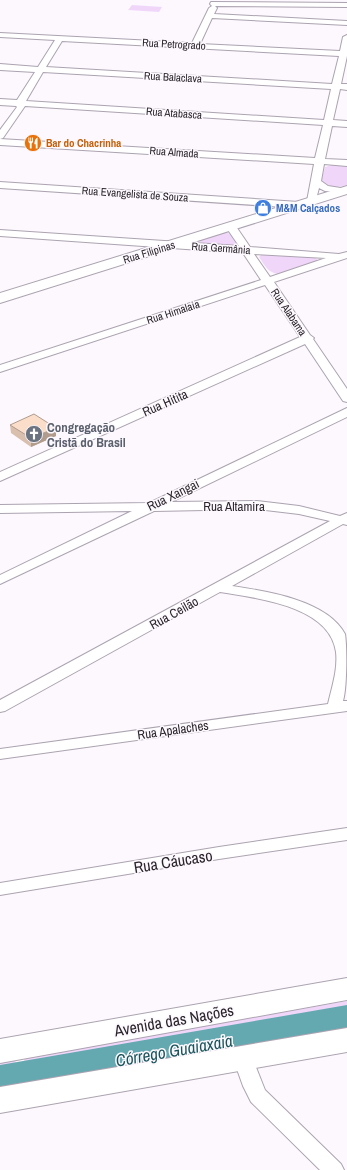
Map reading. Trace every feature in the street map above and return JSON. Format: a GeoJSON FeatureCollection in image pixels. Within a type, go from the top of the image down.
{"type":"FeatureCollection","features":[{"type":"Feature","properties":{"kind":"main road"},"geometry":{"type":"LineString","coordinates":[[306,203],[345,191]]}},
{"type":"Feature","properties":{"kind":"main road","name":"Rua Filipinas"},"geometry":{"type":"LineString","coordinates":[[0,298],[231,226],[274,208],[306,203]]}},
{"type":"Feature","properties":{"kind":"main road","name":"Avenida das Nações"},"geometry":{"type":"LineString","coordinates":[[0,1051],[347,989]]}},
{"type":"Feature","properties":{"kind":"main road"},"geometry":{"type":"LineString","coordinates":[[0,1100],[347,1040]]}},
{"type":"Feature","properties":{"kind":"street"},"geometry":{"type":"LineString","coordinates":[[195,45],[215,2],[347,5]]}},
{"type":"Feature","properties":{"kind":"street"},"geometry":{"type":"LineString","coordinates":[[209,16],[347,23]]}},
{"type":"Feature","properties":{"kind":"street","name":"Rua Petrogrado"},"geometry":{"type":"LineString","coordinates":[[0,35],[345,54]]}},
{"type":"Feature","properties":{"kind":"street"},"geometry":{"type":"LineString","coordinates":[[306,203],[316,182],[319,161],[345,54],[347,37]]}},
{"type":"Feature","properties":{"kind":"street"},"geometry":{"type":"LineString","coordinates":[[0,136],[21,106],[20,103],[60,38]]}},
{"type":"Feature","properties":{"kind":"street","name":"Rua Balaclava"},"geometry":{"type":"LineString","coordinates":[[0,67],[347,87]]}},
{"type":"Feature","properties":{"kind":"street","name":"Rua Atabasca"},"geometry":{"type":"LineString","coordinates":[[0,102],[347,124]]}},
{"type":"Feature","properties":{"kind":"street","name":"Rua Almada"},"geometry":{"type":"LineString","coordinates":[[0,142],[347,163]]}},
{"type":"Feature","properties":{"kind":"street"},"geometry":{"type":"LineString","coordinates":[[316,182],[325,188],[345,191]]}},
{"type":"Feature","properties":{"kind":"street","name":"Rua Evangelista de Souza"},"geometry":{"type":"LineString","coordinates":[[0,185],[274,208]]}},
{"type":"Feature","properties":{"kind":"street","name":"Rua Alabama"},"geometry":{"type":"LineString","coordinates":[[231,226],[308,338],[347,398]]}},
{"type":"Feature","properties":{"kind":"street","name":"Rua Germânia"},"geometry":{"type":"LineString","coordinates":[[0,233],[345,256]]}},
{"type":"Feature","properties":{"kind":"street","name":"Rua Himalaia"},"geometry":{"type":"LineString","coordinates":[[0,369],[345,256]]}},
{"type":"Feature","properties":{"kind":"street","name":"Rua Hitita"},"geometry":{"type":"LineString","coordinates":[[0,477],[308,338]]}},
{"type":"Feature","properties":{"kind":"street","name":"Rua Xangai"},"geometry":{"type":"LineString","coordinates":[[0,580],[148,507],[347,412]]}},
{"type":"Feature","properties":{"kind":"street","name":"Rua Altamira"},"geometry":{"type":"LineString","coordinates":[[0,509],[257,505],[299,510],[345,520]]}},
{"type":"Feature","properties":{"kind":"street","name":"Rua Ceilão"},"geometry":{"type":"LineString","coordinates":[[0,707],[345,520]]}},
{"type":"Feature","properties":{"kind":"street"},"geometry":{"type":"LineString","coordinates":[[220,588],[283,599],[312,612],[325,621],[340,640],[343,650],[343,673],[340,707]]}},
{"type":"Feature","properties":{"kind":"street","name":"Rua Apalaches"},"geometry":{"type":"LineString","coordinates":[[0,754],[340,707]]}},
{"type":"Feature","properties":{"kind":"street","name":"Rua Cáucaso"},"geometry":{"type":"LineString","coordinates":[[0,889],[219,853],[347,834]]}},
{"type":"Feature","properties":{"kind":"street"},"geometry":{"type":"LineString","coordinates":[[243,1058],[258,1096],[334,1170]]}},
{"type":"Feature","properties":{"kind":"shaded area"},"geometry":{"type":"Polygon","coordinates":[[[132,5],[162,7],[159,12],[128,10],[132,5]]]}},
{"type":"Feature","properties":{"kind":"shaded area"},"geometry":{"type":"Polygon","coordinates":[[[332,165],[347,166],[347,185],[333,187],[321,181],[325,167],[332,165]]]}},
{"type":"Feature","properties":{"kind":"shaded area"},"geometry":{"type":"Polygon","coordinates":[[[224,232],[231,234],[238,247],[203,244],[199,241],[224,232]]]}},
{"type":"Feature","properties":{"kind":"shaded area"},"geometry":{"type":"Polygon","coordinates":[[[266,254],[313,257],[317,259],[317,261],[280,274],[276,274],[268,269],[259,257],[266,254]]]}},
{"type":"Feature","properties":{"kind":"shaded area"},"geometry":{"type":"Polygon","coordinates":[[[347,1001],[347,1013],[26,1070],[24,1058],[347,1001]]]}},
{"type":"Feature","properties":{"kind":"shaded area"},"geometry":{"type":"Polygon","coordinates":[[[15,1059],[17,1071],[0,1074],[0,1062],[15,1059]]]}},
{"type":"Feature","properties":{"kind":"building"},"geometry":{"type":"Polygon","coordinates":[[[34,414],[56,428],[31,438],[10,425],[34,414]]]}},
{"type":"Feature","properties":{"kind":"waterway","name":"Córrego Guaiaxaia"},"geometry":{"type":"LineString","coordinates":[[0,1080],[347,1019]]}},
{"type":"Feature","properties":{"kind":"place","name":"Bar do Chacrinha"},"geometry":{"type":"Point","coordinates":[33,143]}},
{"type":"Feature","properties":{"kind":"place","name":"M&M Calçados"},"geometry":{"type":"Point","coordinates":[263,208]}},
{"type":"Feature","properties":{"kind":"place","name":"Congregação Cristã do Brasil"},"geometry":{"type":"Point","coordinates":[34,434]}}]}
